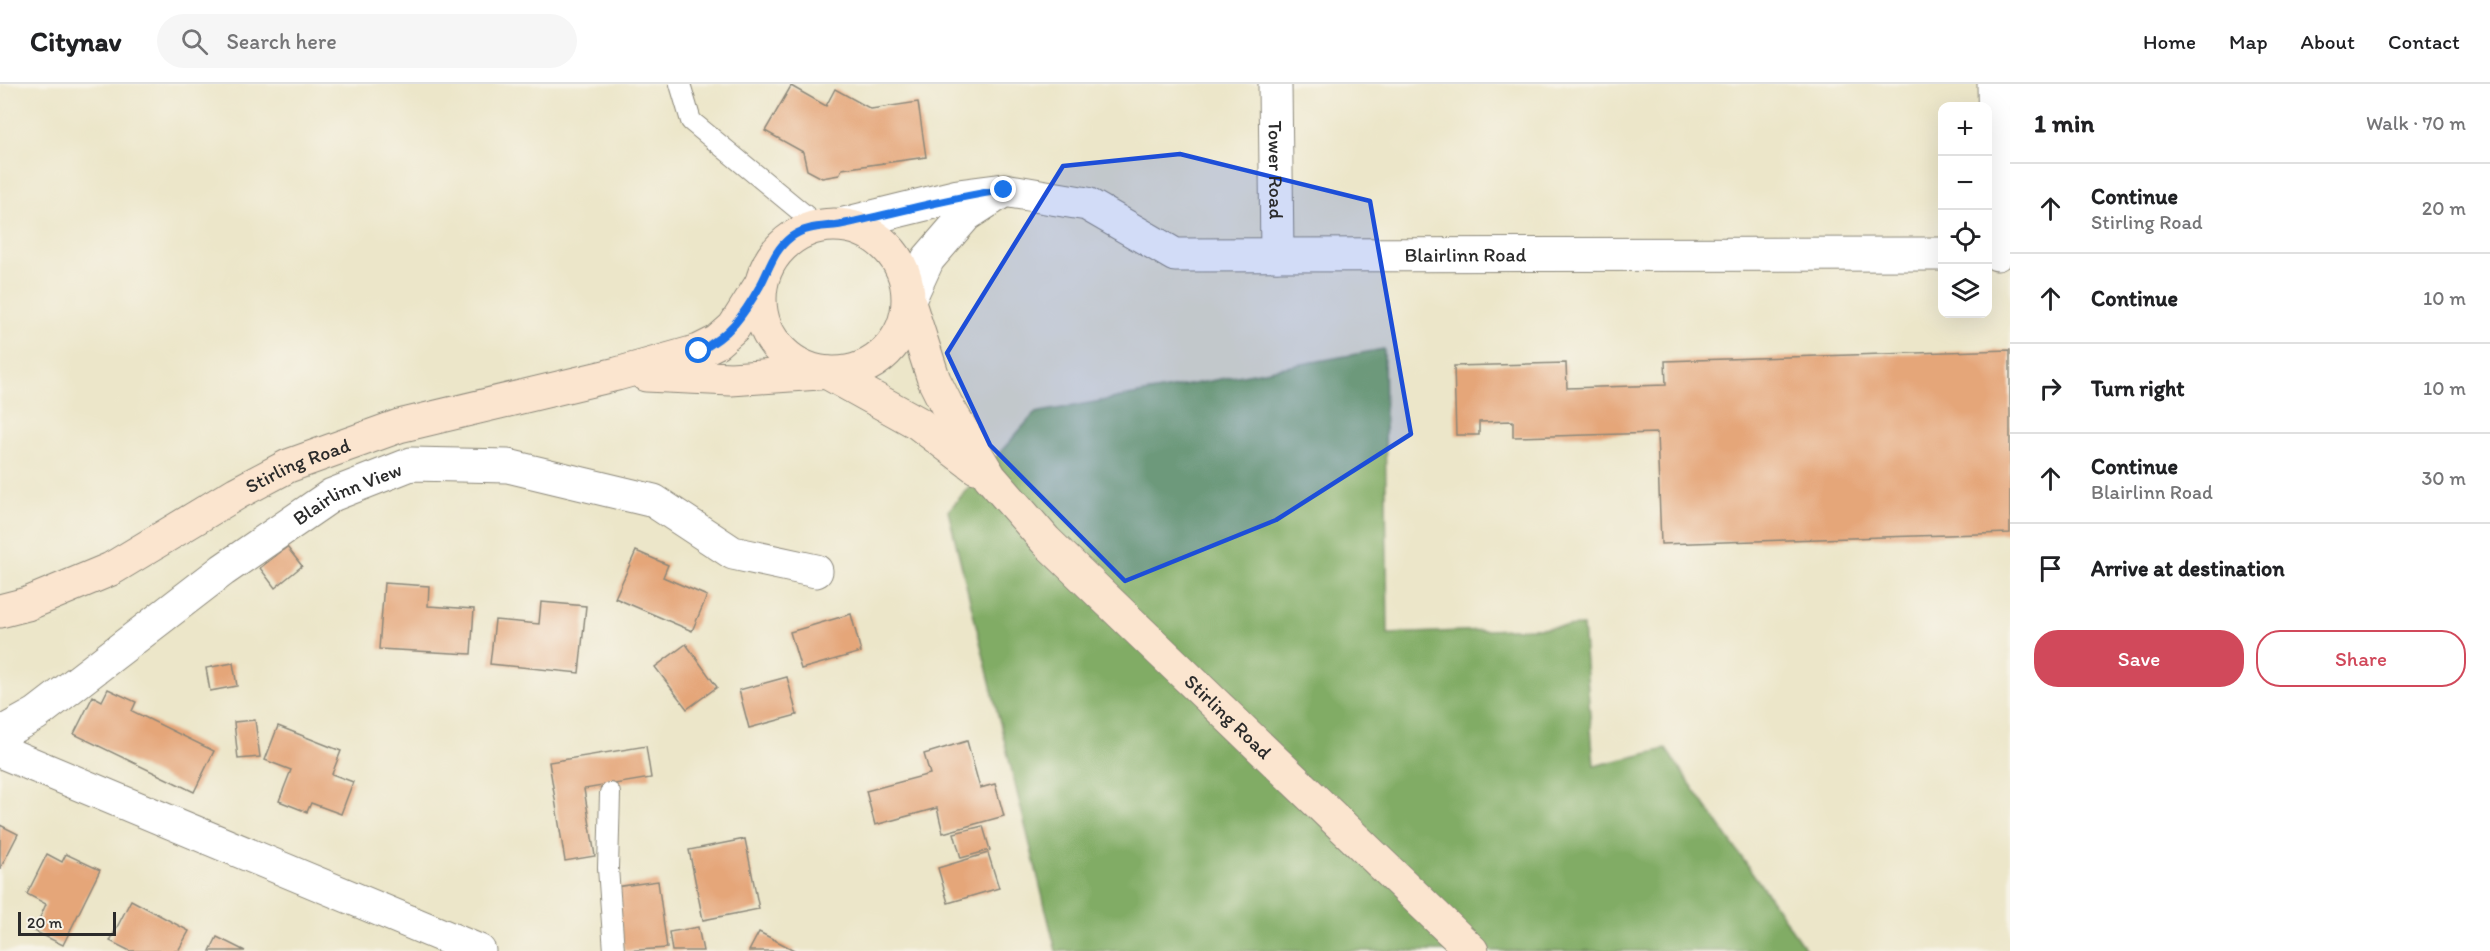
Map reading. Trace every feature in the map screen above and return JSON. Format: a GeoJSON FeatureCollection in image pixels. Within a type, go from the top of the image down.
{"type":"FeatureCollection","features":[{"type":"Feature","properties":{"kind":"main road"},"geometry":{"type":"LineString","coordinates":[[830,225],[872,234],[893,252],[906,278],[909,302],[903,329],[883,356],[863,368],[826,373],[811,370],[787,357],[772,339],[761,312],[760,285],[771,259],[792,237],[830,225]]}},
{"type":"Feature","properties":{"kind":"main road","name":"Stirling Road"},"geometry":{"type":"LineString","coordinates":[[0,611],[27,604],[111,569],[288,465],[399,426],[617,374],[699,351],[717,342],[734,327],[760,285]]}},
{"type":"Feature","properties":{"kind":"main road","name":"Stirling Road"},"geometry":{"type":"LineString","coordinates":[[909,302],[934,380],[946,404],[990,477],[1046,542],[1472,951]]}},
{"type":"Feature","properties":{"kind":"main road","name":"Stirling Road"},"geometry":{"type":"LineString","coordinates":[[617,374],[731,379],[826,373],[918,423],[990,477]]}},
{"type":"Feature","properties":{"kind":"street","name":"Tower Road"},"geometry":{"type":"LineString","coordinates":[[1275,84],[1277,255]]}},
{"type":"Feature","properties":{"kind":"street"},"geometry":{"type":"LineString","coordinates":[[1994,84],[1998,254]]}},
{"type":"Feature","properties":{"kind":"street","name":"Blairlinn Road"},"geometry":{"type":"LineString","coordinates":[[830,225],[958,196],[1004,190],[1087,204],[1175,255],[1938,254]]}},
{"type":"Feature","properties":{"kind":"street"},"geometry":{"type":"LineString","coordinates":[[909,302],[927,259],[966,215],[1004,190]]}},
{"type":"Feature","properties":{"kind":"street","name":"Blairlinn View"},"geometry":{"type":"LineString","coordinates":[[0,734],[36,714],[223,570],[332,495],[411,465],[508,466],[654,501],[733,553],[816,571]]}},
{"type":"Feature","properties":{"kind":"street"},"geometry":{"type":"LineString","coordinates":[[0,751],[479,951]]}},
{"type":"Feature","properties":{"kind":"lane"},"geometry":{"type":"LineString","coordinates":[[680,84],[691,122],[830,225]]}},
{"type":"Feature","properties":{"kind":"lane"},"geometry":{"type":"LineString","coordinates":[[610,793],[608,868],[614,951]]}},
{"type":"Feature","properties":{"kind":"highlighted area"},"geometry":{"type":"Polygon","coordinates":[[[1180,154],[1370,201],[1411,434],[1276,520],[1125,581],[990,445],[947,353],[1063,166],[1180,154]]]}},
{"type":"Feature","properties":{"kind":"green space"},"geometry":{"type":"Polygon","coordinates":[[[1384,349],[1388,634],[1583,626],[1594,766],[1666,749],[1807,951],[1056,951],[948,511],[1035,413],[1384,349]]]}},
{"type":"Feature","properties":{"kind":"building"},"geometry":{"type":"Polygon","coordinates":[[[791,86],[826,106],[835,89],[871,109],[918,102],[926,157],[842,169],[839,175],[822,178],[807,170],[803,152],[765,131],[791,86]]]}},
{"type":"Feature","properties":{"kind":"building"},"geometry":{"type":"Polygon","coordinates":[[[2010,350],[2010,533],[1661,544],[1657,433],[1513,437],[1513,421],[1479,422],[1479,435],[1456,435],[1454,366],[1566,363],[1567,388],[1666,385],[1665,361],[2010,350]]]}},
{"type":"Feature","properties":{"kind":"building"},"geometry":{"type":"Polygon","coordinates":[[[287,547],[302,566],[275,588],[260,568],[287,547]]]}},
{"type":"Feature","properties":{"kind":"building"},"geometry":{"type":"Polygon","coordinates":[[[636,551],[668,565],[663,577],[707,596],[692,631],[615,598],[636,551]]]}},
{"type":"Feature","properties":{"kind":"building"},"geometry":{"type":"Polygon","coordinates":[[[384,583],[429,586],[428,606],[474,609],[471,654],[379,649],[384,583]]]}},
{"type":"Feature","properties":{"kind":"building"},"geometry":{"type":"Polygon","coordinates":[[[541,602],[586,606],[579,673],[490,664],[495,620],[539,624],[541,602]]]}},
{"type":"Feature","properties":{"kind":"building"},"geometry":{"type":"Polygon","coordinates":[[[851,614],[861,652],[801,669],[790,632],[851,614]]]}},
{"type":"Feature","properties":{"kind":"building"},"geometry":{"type":"Polygon","coordinates":[[[686,644],[717,687],[687,709],[655,667],[686,644]]]}},
{"type":"Feature","properties":{"kind":"building"},"geometry":{"type":"Polygon","coordinates":[[[233,663],[237,686],[210,691],[206,668],[233,663]]]}},
{"type":"Feature","properties":{"kind":"building"},"geometry":{"type":"Polygon","coordinates":[[[787,677],[797,715],[749,728],[739,690],[787,677]]]}},
{"type":"Feature","properties":{"kind":"building"},"geometry":{"type":"Polygon","coordinates":[[[108,689],[136,702],[132,711],[214,751],[194,792],[74,734],[93,696],[102,701],[108,689]]]}},
{"type":"Feature","properties":{"kind":"building"},"geometry":{"type":"Polygon","coordinates":[[[255,720],[260,757],[238,759],[234,722],[255,720]]]}},
{"type":"Feature","properties":{"kind":"building"},"geometry":{"type":"Polygon","coordinates":[[[278,726],[341,751],[332,774],[353,782],[341,814],[311,803],[307,812],[279,801],[291,770],[265,760],[278,726]]]}},
{"type":"Feature","properties":{"kind":"building"},"geometry":{"type":"Polygon","coordinates":[[[967,741],[980,788],[995,784],[1004,816],[943,833],[937,808],[875,825],[866,791],[930,774],[924,754],[967,741]]]}},
{"type":"Feature","properties":{"kind":"building"},"geometry":{"type":"Polygon","coordinates":[[[646,746],[651,778],[584,789],[595,856],[565,861],[549,762],[646,746]]]}},
{"type":"Feature","properties":{"kind":"building"},"geometry":{"type":"Polygon","coordinates":[[[0,825],[18,834],[0,869],[0,825]]]}},
{"type":"Feature","properties":{"kind":"building"},"geometry":{"type":"Polygon","coordinates":[[[983,826],[990,850],[961,858],[954,833],[983,826]]]}},
{"type":"Feature","properties":{"kind":"building"},"geometry":{"type":"Polygon","coordinates":[[[745,839],[759,909],[703,920],[689,850],[745,839]]]}},
{"type":"Feature","properties":{"kind":"building"},"geometry":{"type":"Polygon","coordinates":[[[988,853],[999,888],[948,903],[938,868],[988,853]]]}},
{"type":"Feature","properties":{"kind":"building"},"geometry":{"type":"Polygon","coordinates":[[[47,854],[62,862],[66,854],[100,870],[63,945],[34,931],[46,904],[27,894],[47,854]]]}},
{"type":"Feature","properties":{"kind":"building"},"geometry":{"type":"Polygon","coordinates":[[[658,881],[667,948],[624,951],[615,887],[658,881]]]}},
{"type":"Feature","properties":{"kind":"building"},"geometry":{"type":"Polygon","coordinates":[[[131,900],[189,931],[178,951],[130,951],[110,941],[131,900]]]}},
{"type":"Feature","properties":{"kind":"building"},"geometry":{"type":"Polygon","coordinates":[[[698,927],[703,951],[672,951],[669,932],[698,927]]]}},
{"type":"Feature","properties":{"kind":"building"},"geometry":{"type":"Polygon","coordinates":[[[759,932],[796,951],[749,951],[759,932]]]}},
{"type":"Feature","properties":{"kind":"building"},"geometry":{"type":"Polygon","coordinates":[[[217,937],[245,951],[210,951],[217,937]]]}},
{"type":"Feature","properties":{"kind":"route"},"geometry":{"type":"LineString","coordinates":[[699,351],[717,342],[734,327],[760,285],[771,259],[792,237],[817,225],[844,224],[958,196],[1004,190]]}}]}
